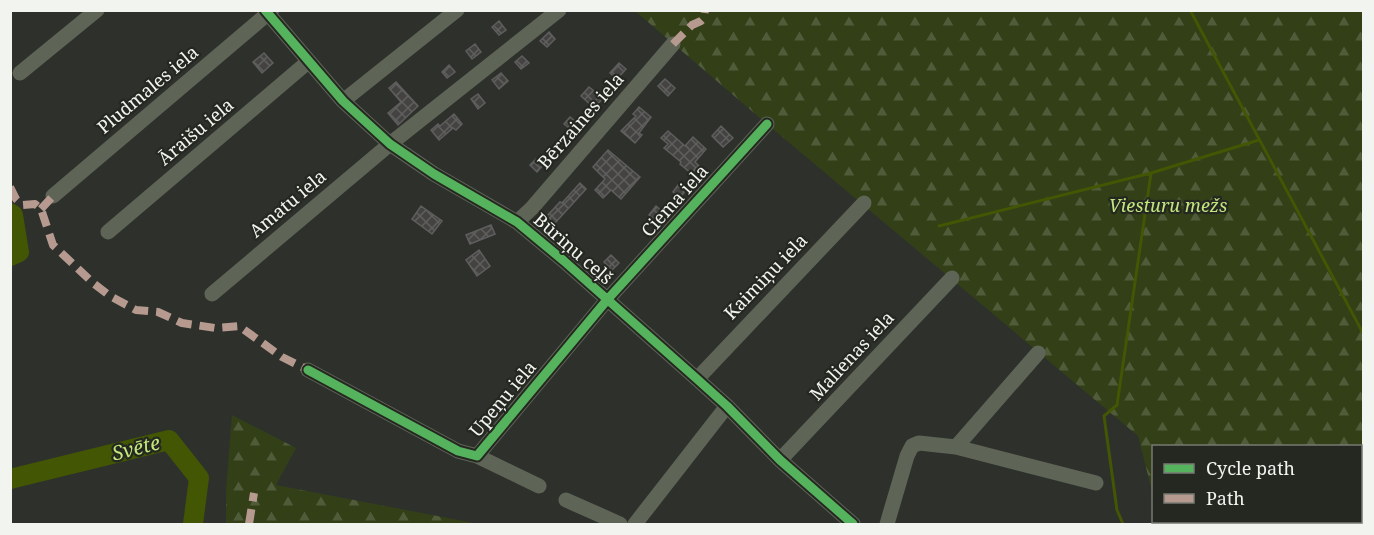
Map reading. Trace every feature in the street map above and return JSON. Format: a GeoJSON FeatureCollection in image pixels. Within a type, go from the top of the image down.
{"type":"FeatureCollection","features":[{"type":"Feature","properties":{"kind":"street"},"geometry":{"type":"LineString","coordinates":[[20,73],[97,10]]}},
{"type":"Feature","properties":{"kind":"street"},"geometry":{"type":"LineString","coordinates":[[343,101],[457,10]]}},
{"type":"Feature","properties":{"kind":"street","name":"Amatu iela"},"geometry":{"type":"LineString","coordinates":[[212,294],[390,144],[559,10]]}},
{"type":"Feature","properties":{"kind":"street","name":"Būriņu ceļš"},"geometry":{"type":"LineString","coordinates":[[268,12],[343,101],[390,144],[434,174],[517,222],[727,406],[780,460],[853,525]]}},
{"type":"Feature","properties":{"kind":"street","name":"Pludmales iela"},"geometry":{"type":"LineString","coordinates":[[54,196],[268,12]]}},
{"type":"Feature","properties":{"kind":"street","name":"Bērzaines iela"},"geometry":{"type":"LineString","coordinates":[[517,222],[532,208],[673,44]]}},
{"type":"Feature","properties":{"kind":"street","name":"Āraišu iela"},"geometry":{"type":"LineString","coordinates":[[108,232],[309,61]]}},
{"type":"Feature","properties":{"kind":"street","name":"Ciema iela"},"geometry":{"type":"LineString","coordinates":[[608,300],[767,124]]}},
{"type":"Feature","properties":{"kind":"street","name":"Kaimiņu iela"},"geometry":{"type":"LineString","coordinates":[[697,379],[864,203]]}},
{"type":"Feature","properties":{"kind":"street","name":"Malienas iela"},"geometry":{"type":"LineString","coordinates":[[780,460],[952,278]]}},
{"type":"Feature","properties":{"kind":"street","name":"Upeņu iela"},"geometry":{"type":"LineString","coordinates":[[308,370],[458,451],[477,456],[608,300]]}},
{"type":"Feature","properties":{"kind":"street"},"geometry":{"type":"LineString","coordinates":[[956,447],[1038,353]]}},
{"type":"Feature","properties":{"kind":"street"},"geometry":{"type":"LineString","coordinates":[[635,525],[727,406]]}},
{"type":"Feature","properties":{"kind":"street"},"geometry":{"type":"LineString","coordinates":[[887,525],[907,456],[912,446],[919,443],[956,447],[1096,483]]}},
{"type":"Feature","properties":{"kind":"street"},"geometry":{"type":"LineString","coordinates":[[477,456],[539,486]]}},
{"type":"Feature","properties":{"kind":"street"},"geometry":{"type":"LineString","coordinates":[[567,500],[620,525]]}},
{"type":"Feature","properties":{"kind":"green space","name":"Viesturu mežs"},"geometry":{"type":"Polygon","coordinates":[[[635,11],[1363,11],[1363,524],[1161,524],[1362,523],[1362,445],[1152,445],[1152,491],[1138,436],[635,11]]]}},
{"type":"Feature","properties":{"kind":"green space"},"geometry":{"type":"Polygon","coordinates":[[[232,415],[296,448],[276,485],[479,524],[226,524],[226,490],[232,415]]]}},
{"type":"Feature","properties":{"kind":"building"},"geometry":{"type":"Polygon","coordinates":[[[499,21],[506,30],[499,35],[492,27],[499,21]]]}},
{"type":"Feature","properties":{"kind":"building"},"geometry":{"type":"Polygon","coordinates":[[[549,32],[555,39],[547,47],[540,41],[549,32]]]}},
{"type":"Feature","properties":{"kind":"building"},"geometry":{"type":"Polygon","coordinates":[[[475,44],[481,52],[472,59],[466,51],[475,44]]]}},
{"type":"Feature","properties":{"kind":"building"},"geometry":{"type":"Polygon","coordinates":[[[264,53],[273,63],[262,73],[253,62],[264,53]]]}},
{"type":"Feature","properties":{"kind":"building"},"geometry":{"type":"Polygon","coordinates":[[[522,56],[529,63],[521,69],[515,62],[522,56]]]}},
{"type":"Feature","properties":{"kind":"building"},"geometry":{"type":"Polygon","coordinates":[[[619,63],[626,69],[617,79],[610,73],[619,63]]]}},
{"type":"Feature","properties":{"kind":"building"},"geometry":{"type":"Polygon","coordinates":[[[449,65],[455,72],[447,78],[442,72],[449,65]]]}},
{"type":"Feature","properties":{"kind":"building"},"geometry":{"type":"Polygon","coordinates":[[[501,73],[508,81],[499,89],[492,80],[501,73]]]}},
{"type":"Feature","properties":{"kind":"building"},"geometry":{"type":"Polygon","coordinates":[[[665,79],[675,88],[668,96],[658,86],[665,79]]]}},
{"type":"Feature","properties":{"kind":"building"},"geometry":{"type":"Polygon","coordinates":[[[396,82],[418,106],[398,125],[388,113],[401,102],[389,88],[396,82]]]}},
{"type":"Feature","properties":{"kind":"building"},"geometry":{"type":"Polygon","coordinates":[[[589,87],[603,98],[594,108],[581,96],[589,87]]]}},
{"type":"Feature","properties":{"kind":"building"},"geometry":{"type":"Polygon","coordinates":[[[478,94],[485,103],[478,109],[471,99],[478,94]]]}},
{"type":"Feature","properties":{"kind":"building"},"geometry":{"type":"Polygon","coordinates":[[[639,107],[651,117],[639,133],[642,135],[635,143],[621,131],[636,116],[633,114],[639,107]]]}},
{"type":"Feature","properties":{"kind":"building"},"geometry":{"type":"Polygon","coordinates":[[[454,114],[462,124],[456,130],[453,128],[439,140],[431,130],[438,124],[440,126],[454,114]]]}},
{"type":"Feature","properties":{"kind":"building"},"geometry":{"type":"Polygon","coordinates":[[[570,117],[580,125],[574,132],[564,124],[570,117]]]}},
{"type":"Feature","properties":{"kind":"building"},"geometry":{"type":"Polygon","coordinates":[[[721,126],[733,138],[723,147],[712,136],[721,126]]]}},
{"type":"Feature","properties":{"kind":"building"},"geometry":{"type":"Polygon","coordinates":[[[668,131],[685,146],[693,137],[706,149],[695,162],[699,166],[692,174],[664,148],[668,144],[661,138],[668,131]]]}},
{"type":"Feature","properties":{"kind":"building"},"geometry":{"type":"Polygon","coordinates":[[[608,150],[640,177],[621,199],[611,190],[603,198],[595,190],[605,179],[593,167],[608,150]]]}},
{"type":"Feature","properties":{"kind":"building"},"geometry":{"type":"Polygon","coordinates":[[[536,159],[543,165],[537,172],[530,165],[536,159]]]}},
{"type":"Feature","properties":{"kind":"building"},"geometry":{"type":"Polygon","coordinates":[[[580,183],[586,189],[555,223],[547,216],[580,183]]]}},
{"type":"Feature","properties":{"kind":"building"},"geometry":{"type":"Polygon","coordinates":[[[678,185],[685,191],[680,198],[673,192],[678,185]]]}},
{"type":"Feature","properties":{"kind":"building"},"geometry":{"type":"Polygon","coordinates":[[[421,206],[442,221],[432,234],[412,219],[421,206]]]}},
{"type":"Feature","properties":{"kind":"building"},"geometry":{"type":"Polygon","coordinates":[[[656,206],[666,215],[659,223],[649,215],[656,206]]]}},
{"type":"Feature","properties":{"kind":"building"},"geometry":{"type":"Polygon","coordinates":[[[491,225],[495,234],[470,244],[466,235],[491,225]]]}},
{"type":"Feature","properties":{"kind":"building"},"geometry":{"type":"Polygon","coordinates":[[[479,250],[490,266],[477,276],[466,260],[479,250]]]}},
{"type":"Feature","properties":{"kind":"building"},"geometry":{"type":"Polygon","coordinates":[[[611,255],[619,263],[612,270],[604,262],[611,255]]]}},
{"type":"Feature","properties":{"kind":"waterway"},"geometry":{"type":"LineString","coordinates":[[1190,10],[1364,335]]}},
{"type":"Feature","properties":{"kind":"waterway"},"geometry":{"type":"LineString","coordinates":[[939,226],[1151,173],[1259,140]]}},
{"type":"Feature","properties":{"kind":"waterway"},"geometry":{"type":"LineString","coordinates":[[1123,524],[1117,510],[1104,416],[1117,405],[1151,173]]}},
{"type":"Feature","properties":{"kind":"waterway","name":"Svēte"},"geometry":{"type":"LineString","coordinates":[[10,213],[13,215],[19,252],[10,256]]}},
{"type":"Feature","properties":{"kind":"waterway","name":"Svēte"},"geometry":{"type":"LineString","coordinates":[[10,479],[169,440],[199,478],[193,524]]}},
{"type":"Feature","properties":{"kind":"marked path"},"geometry":{"type":"LineString","coordinates":[[673,44],[692,25],[704,18],[705,10]]}},
{"type":"Feature","properties":{"kind":"marked path"},"geometry":{"type":"LineString","coordinates":[[10,187],[22,205],[35,204],[41,209],[53,245],[110,296],[136,310],[158,312],[182,323],[215,328],[239,326],[282,357],[308,370]]}},
{"type":"Feature","properties":{"kind":"marked path"},"geometry":{"type":"LineString","coordinates":[[41,209],[53,196]]}},
{"type":"Feature","properties":{"kind":"marked path"},"geometry":{"type":"LineString","coordinates":[[249,524],[254,493]]}},
{"type":"Feature","properties":{"kind":"cycle path"},"geometry":{"type":"LineString","coordinates":[[265,10],[343,101],[390,144],[434,174],[517,222],[697,379],[780,460],[853,524]]}},
{"type":"Feature","properties":{"kind":"cycle path"},"geometry":{"type":"LineString","coordinates":[[308,370],[458,451],[477,456],[607,300],[767,124]]}}]}
